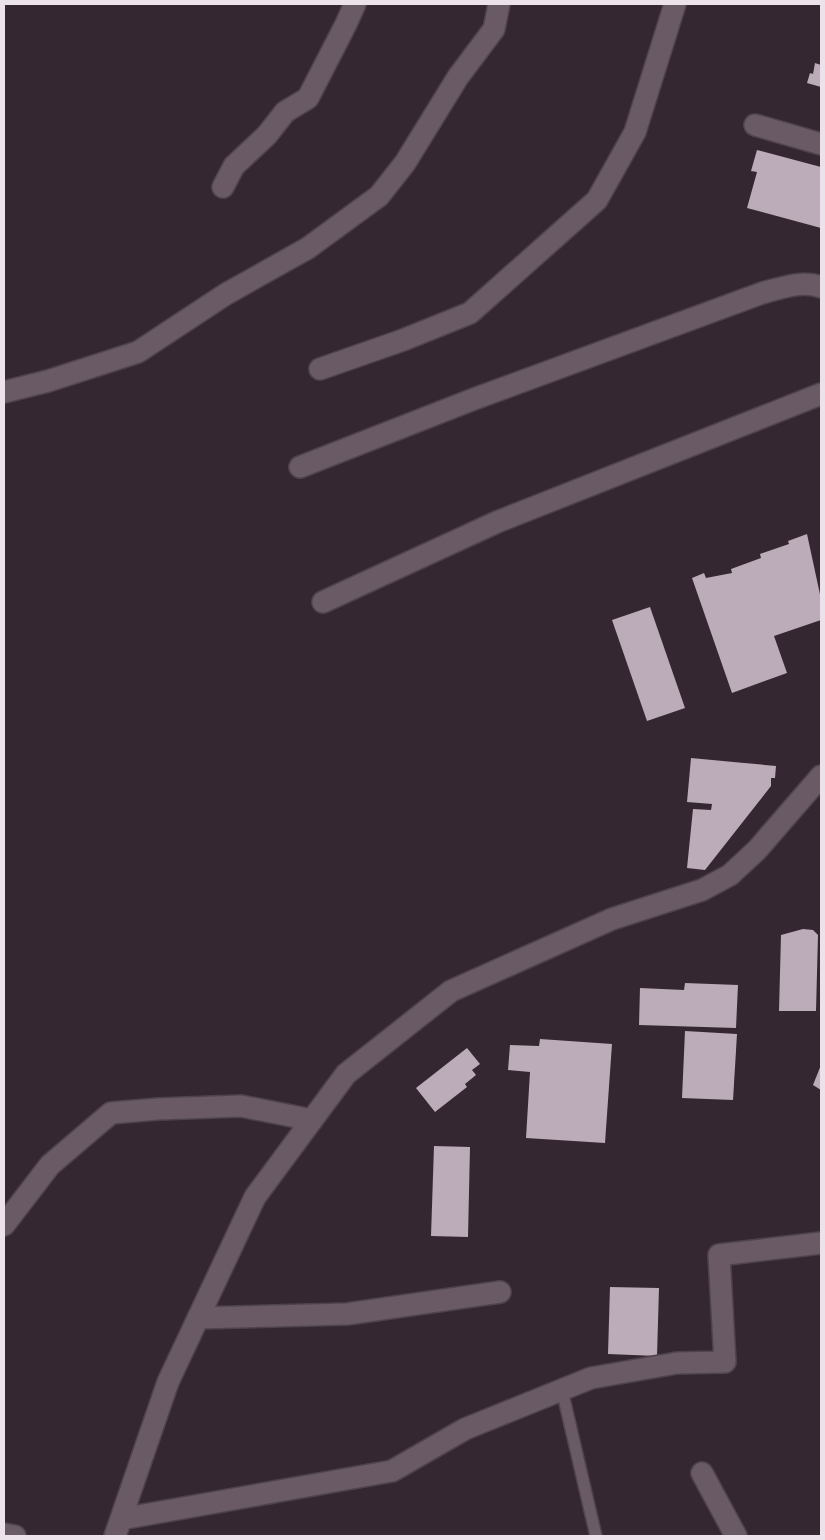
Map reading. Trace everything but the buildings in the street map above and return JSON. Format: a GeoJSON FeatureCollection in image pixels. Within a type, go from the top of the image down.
{"type":"FeatureCollection","features":[{"type":"Feature","properties":{"kind":"street"},"geometry":{"type":"LineString","coordinates":[[223,187],[234,166],[267,135],[285,112],[308,98],[355,4]]}},
{"type":"Feature","properties":{"kind":"street"},"geometry":{"type":"LineString","coordinates":[[4,392],[48,381],[138,352],[226,294],[308,248],[380,196],[405,163],[458,77],[494,29],[499,4]]}},
{"type":"Feature","properties":{"kind":"street"},"geometry":{"type":"LineString","coordinates":[[320,369],[403,340],[470,312],[597,200],[635,132],[675,4]]}},
{"type":"Feature","properties":{"kind":"street"},"geometry":{"type":"LineString","coordinates":[[755,125],[821,144]]}},
{"type":"Feature","properties":{"kind":"street"},"geometry":{"type":"LineString","coordinates":[[300,467],[483,396],[762,293],[795,284],[815,284],[821,287]]}},
{"type":"Feature","properties":{"kind":"street"},"geometry":{"type":"LineString","coordinates":[[323,602],[497,522],[821,394]]}},
{"type":"Feature","properties":{"kind":"street"},"geometry":{"type":"LineString","coordinates":[[118,1528],[168,1382],[255,1197],[346,1074],[451,991],[612,919],[702,890],[730,875],[757,850],[821,776]]}},
{"type":"Feature","properties":{"kind":"street"},"geometry":{"type":"LineString","coordinates":[[4,1225],[50,1165],[111,1113],[240,1106],[312,1120]]}},
{"type":"Feature","properties":{"kind":"street"},"geometry":{"type":"LineString","coordinates":[[118,1528],[392,1471],[465,1429],[591,1378],[677,1364],[725,1362],[719,1255],[821,1244]]}},
{"type":"Feature","properties":{"kind":"street"},"geometry":{"type":"LineString","coordinates":[[198,1318],[347,1314],[500,1292]]}},
{"type":"Feature","properties":{"kind":"street"},"geometry":{"type":"LineString","coordinates":[[702,1473],[736,1536]]}},
{"type":"Feature","properties":{"kind":"street"},"geometry":{"type":"LineString","coordinates":[[4,1534],[15,1536]]}},
{"type":"Feature","properties":{"kind":"lane"},"geometry":{"type":"LineString","coordinates":[[562,1390],[596,1536]]}}]}
